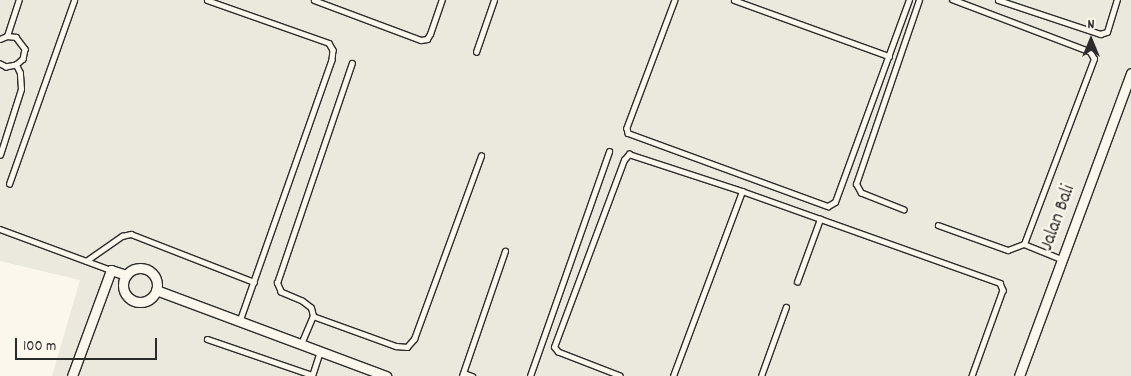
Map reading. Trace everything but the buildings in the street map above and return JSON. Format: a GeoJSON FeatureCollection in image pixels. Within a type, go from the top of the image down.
{"type":"FeatureCollection","features":[{"type":"Feature","properties":{"kind":"street","name":"Jalan Bali"},"geometry":{"type":"LineString","coordinates":[[1019,376],[1058,258],[1131,73]]}},
{"type":"Feature","properties":{"kind":"street"},"geometry":{"type":"LineString","coordinates":[[72,376],[111,270],[126,275],[138,269],[148,271],[155,279],[156,290],[149,300],[137,302],[126,296],[123,290],[126,275]]}},
{"type":"Feature","properties":{"kind":"street"},"geometry":{"type":"LineString","coordinates":[[156,290],[386,376]]}},
{"type":"Feature","properties":{"kind":"lane"},"geometry":{"type":"LineString","coordinates":[[7,36],[19,0]]}},
{"type":"Feature","properties":{"kind":"lane"},"geometry":{"type":"LineString","coordinates":[[9,184],[74,0]]}},
{"type":"Feature","properties":{"kind":"lane"},"geometry":{"type":"LineString","coordinates":[[207,0],[329,43],[333,50],[332,60],[240,321]]}},
{"type":"Feature","properties":{"kind":"lane"},"geometry":{"type":"LineString","coordinates":[[314,0],[421,40],[427,39],[430,34],[442,0]]}},
{"type":"Feature","properties":{"kind":"lane"},"geometry":{"type":"LineString","coordinates":[[476,52],[494,0]]}},
{"type":"Feature","properties":{"kind":"lane"},"geometry":{"type":"LineString","coordinates":[[674,0],[627,128],[628,133],[824,206],[835,202],[909,0]]}},
{"type":"Feature","properties":{"kind":"lane"},"geometry":{"type":"LineString","coordinates":[[734,0],[889,56]]}},
{"type":"Feature","properties":{"kind":"lane"},"geometry":{"type":"LineString","coordinates":[[904,210],[861,193],[856,184],[919,0]]}},
{"type":"Feature","properties":{"kind":"lane"},"geometry":{"type":"LineString","coordinates":[[953,0],[1090,52],[1094,59],[1024,244]]}},
{"type":"Feature","properties":{"kind":"lane"},"geometry":{"type":"LineString","coordinates":[[998,0],[1100,34],[1107,32],[1118,0]]}},
{"type":"Feature","properties":{"kind":"lane"},"geometry":{"type":"LineString","coordinates":[[0,39],[7,36],[16,37],[23,44],[23,59],[16,65],[0,66]]}},
{"type":"Feature","properties":{"kind":"lane"},"geometry":{"type":"LineString","coordinates":[[301,344],[313,316],[311,308],[302,301],[282,292],[277,284],[352,62]]}},
{"type":"Feature","properties":{"kind":"lane"},"geometry":{"type":"LineString","coordinates":[[0,155],[21,89],[20,74],[16,65]]}},
{"type":"Feature","properties":{"kind":"lane"},"geometry":{"type":"LineString","coordinates":[[530,376],[609,152]]}},
{"type":"Feature","properties":{"kind":"lane"},"geometry":{"type":"LineString","coordinates":[[620,376],[558,352],[554,347],[624,160],[626,156],[632,154],[1000,283],[1003,290],[972,376]]}},
{"type":"Feature","properties":{"kind":"lane"},"geometry":{"type":"LineString","coordinates":[[313,316],[396,346],[407,347],[414,339],[481,156]]}},
{"type":"Feature","properties":{"kind":"lane"},"geometry":{"type":"LineString","coordinates":[[673,376],[742,191]]}},
{"type":"Feature","properties":{"kind":"lane"},"geometry":{"type":"LineString","coordinates":[[797,282],[820,219]]}},
{"type":"Feature","properties":{"kind":"lane"},"geometry":{"type":"LineString","coordinates":[[938,225],[1008,250],[1024,244],[1058,258]]}},
{"type":"Feature","properties":{"kind":"lane"},"geometry":{"type":"LineString","coordinates":[[0,229],[111,270]]}},
{"type":"Feature","properties":{"kind":"lane"},"geometry":{"type":"LineString","coordinates":[[86,261],[122,236],[131,234],[254,282]]}},
{"type":"Feature","properties":{"kind":"lane"},"geometry":{"type":"LineString","coordinates":[[472,376],[463,375],[505,251]]}},
{"type":"Feature","properties":{"kind":"lane"},"geometry":{"type":"LineString","coordinates":[[761,376],[786,307]]}},
{"type":"Feature","properties":{"kind":"lane"},"geometry":{"type":"LineString","coordinates":[[206,339],[312,376],[320,351]]}},
{"type":"Feature","properties":{"kind":"shaded area"},"geometry":{"type":"Polygon","coordinates":[[[0,0],[1131,0],[1131,376],[52,376],[80,280],[0,261],[0,0]]]}}]}
